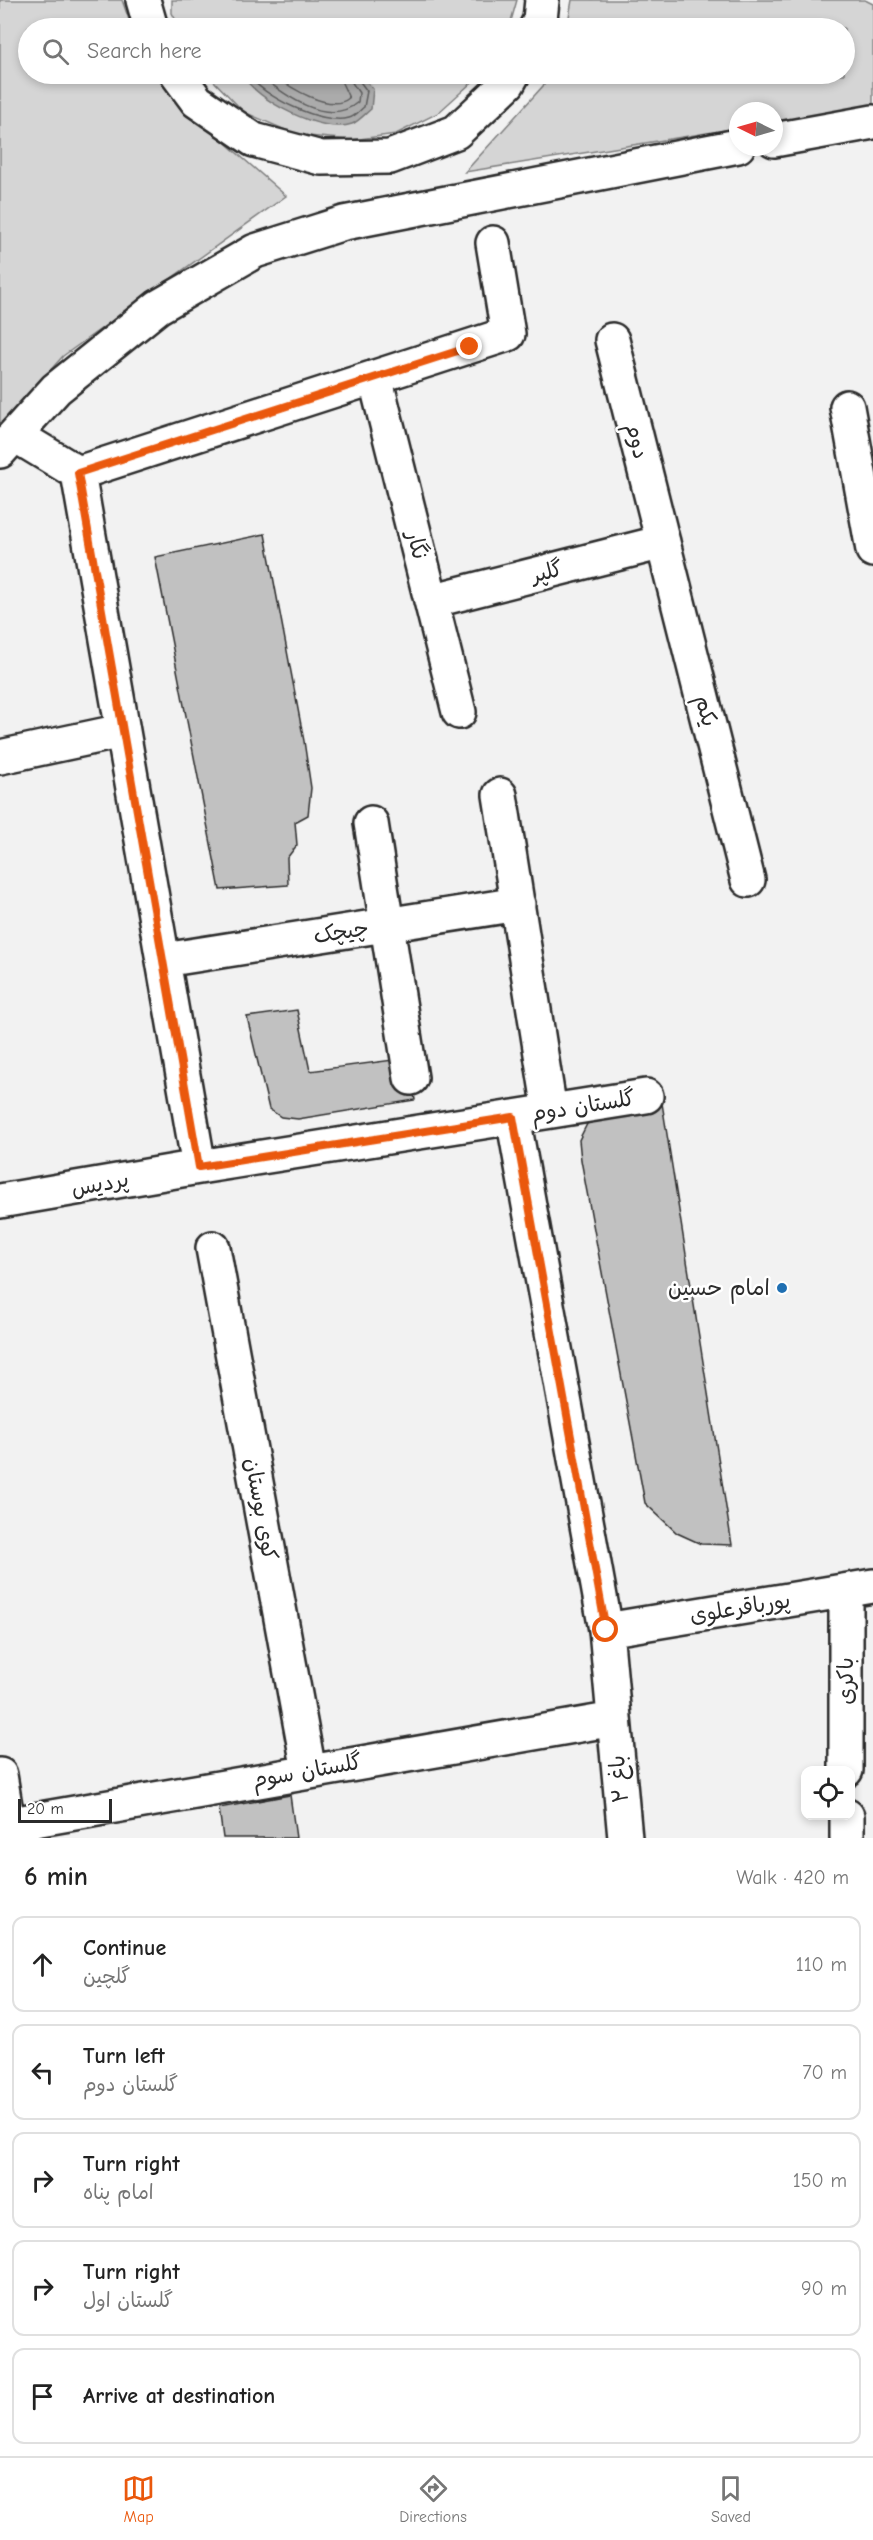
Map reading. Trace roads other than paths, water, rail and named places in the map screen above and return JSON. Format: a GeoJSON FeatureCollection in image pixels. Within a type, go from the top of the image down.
{"type":"FeatureCollection","features":[{"type":"Feature","properties":{"kind":"main road"},"geometry":{"type":"LineString","coordinates":[[143,0],[148,18]]}},
{"type":"Feature","properties":{"kind":"main road"},"geometry":{"type":"LineString","coordinates":[[540,18],[542,0]]}},
{"type":"Feature","properties":{"kind":"main road"},"geometry":{"type":"LineString","coordinates":[[184,84],[197,101],[254,140],[321,158],[332,158],[390,157],[456,132],[507,84]]}},
{"type":"Feature","properties":{"kind":"main road"},"geometry":{"type":"LineString","coordinates":[[783,138],[871,120]]}},
{"type":"Feature","properties":{"kind":"main road"},"geometry":{"type":"LineString","coordinates":[[493,243],[508,334],[78,473],[7,443],[56,389],[158,307],[255,251],[344,223],[729,148]]}},
{"type":"Feature","properties":{"kind":"main road","name":"دوم"},"geometry":{"type":"LineString","coordinates":[[612,340],[663,542]]}},
{"type":"Feature","properties":{"kind":"main road","name":"نگار"},"geometry":{"type":"LineString","coordinates":[[375,377],[459,712]]}},
{"type":"Feature","properties":{"kind":"main road"},"geometry":{"type":"LineString","coordinates":[[847,407],[873,550]]}},
{"type":"Feature","properties":{"kind":"main road"},"geometry":{"type":"LineString","coordinates":[[78,473],[199,1167]]}},
{"type":"Feature","properties":{"kind":"main road","name":"گلپر"},"geometry":{"type":"LineString","coordinates":[[431,601],[663,542]]}},
{"type":"Feature","properties":{"kind":"main road","name":"یکم"},"geometry":{"type":"LineString","coordinates":[[663,542],[748,880]]}},
{"type":"Feature","properties":{"kind":"main road"},"geometry":{"type":"LineString","coordinates":[[0,757],[122,731]]}},
{"type":"Feature","properties":{"kind":"main road"},"geometry":{"type":"LineString","coordinates":[[501,795],[550,1111]]}},
{"type":"Feature","properties":{"kind":"main road"},"geometry":{"type":"LineString","coordinates":[[371,823],[411,1078]]}},
{"type":"Feature","properties":{"kind":"main road","name":"چیچک"},"geometry":{"type":"LineString","coordinates":[[164,960],[518,904]]}},
{"type":"Feature","properties":{"kind":"main road","name":"گلستان دوم"},"geometry":{"type":"LineString","coordinates":[[199,1167],[646,1096]]}},
{"type":"Feature","properties":{"kind":"main road","name":"باغ ۲"},"geometry":{"type":"LineString","coordinates":[[513,1117],[606,1630],[625,1838]]}},
{"type":"Feature","properties":{"kind":"main road","name":"پردیس"},"geometry":{"type":"LineString","coordinates":[[0,1201],[199,1167]]}},
{"type":"Feature","properties":{"kind":"main road","name":"کوی بوستان"},"geometry":{"type":"LineString","coordinates":[[213,1248],[309,1771]]}},
{"type":"Feature","properties":{"kind":"main road","name":"پورباقرعلوی"},"geometry":{"type":"LineString","coordinates":[[606,1630],[859,1588]]}},
{"type":"Feature","properties":{"kind":"main road","name":"باکری"},"geometry":{"type":"LineString","coordinates":[[846,1766],[859,1588]]}},
{"type":"Feature","properties":{"kind":"main road","name":"گلستان سوم"},"geometry":{"type":"LineString","coordinates":[[4,1825],[614,1719]]}},
{"type":"Feature","properties":{"kind":"main road"},"geometry":{"type":"LineString","coordinates":[[0,1775],[4,1825]]}},
{"type":"Feature","properties":{"kind":"main road"},"geometry":{"type":"LineString","coordinates":[[847,1820],[847,1838]]}},
{"type":"Feature","properties":{"kind":"water"},"geometry":{"type":"Polygon","coordinates":[[[249,84],[369,84],[373,89],[371,109],[352,124],[339,126],[308,120],[291,113],[249,84]]]}},
{"type":"Feature","properties":{"kind":"place","name":"امام حسین"},"geometry":{"type":"Point","coordinates":[782,1288]}}]}
